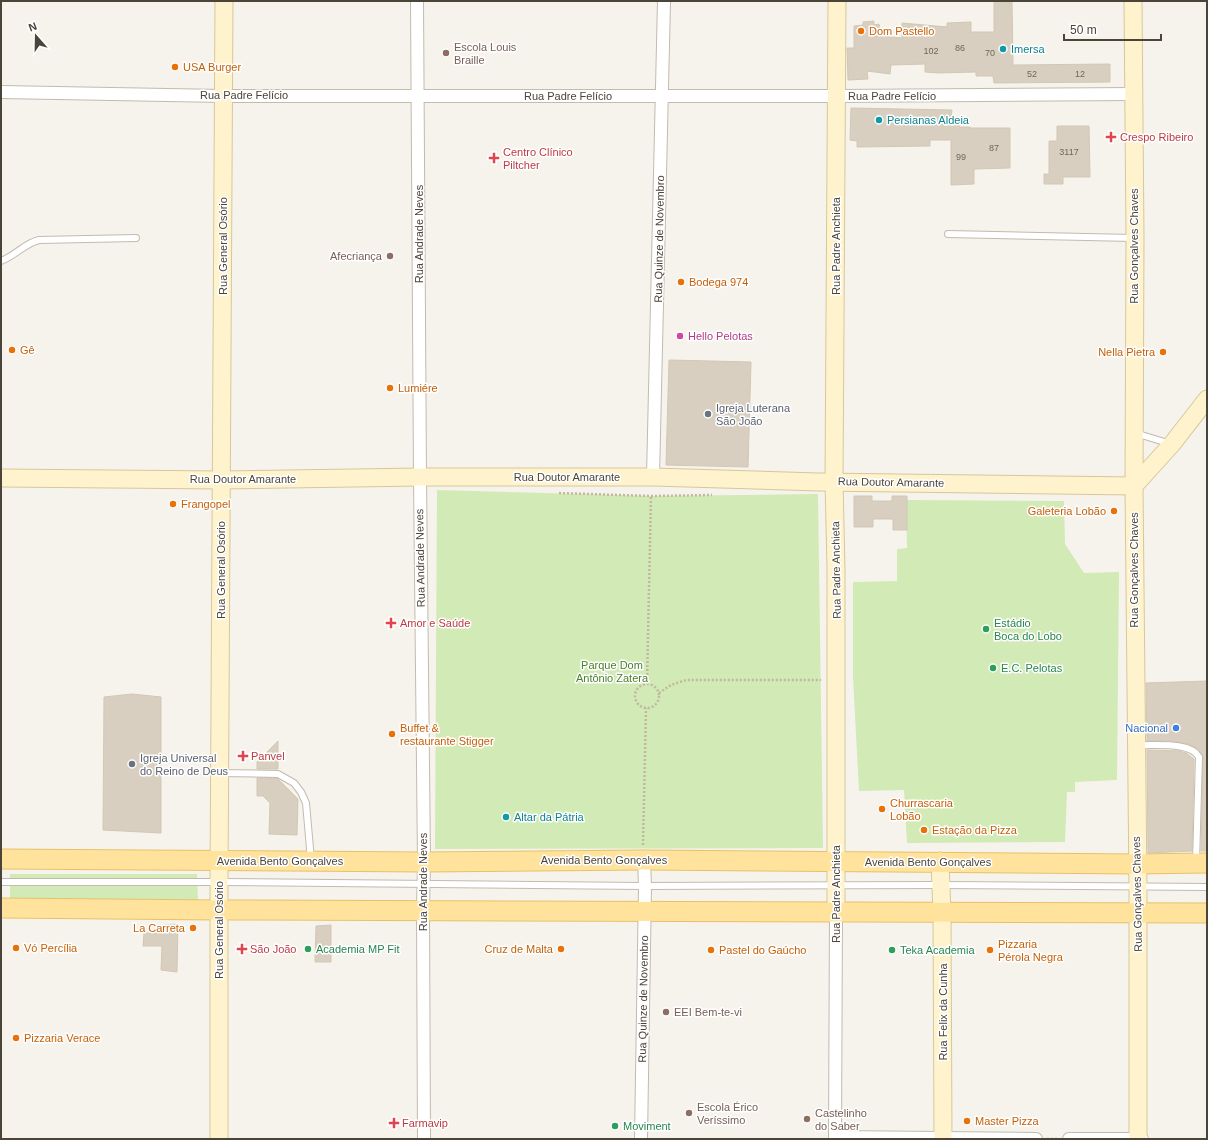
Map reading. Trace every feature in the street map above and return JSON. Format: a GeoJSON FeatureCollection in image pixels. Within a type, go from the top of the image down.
{"type":"FeatureCollection","features":[{"type":"Feature","properties":{"kind":"main road","name":"Avenida Bento Gonçalves"},"geometry":{"type":"LineString","coordinates":[[1,859],[424,862],[643,854],[836,861],[1137,864],[1202,863]]}},
{"type":"Feature","properties":{"kind":"main road"},"geometry":{"type":"LineString","coordinates":[[1,908],[1207,913]]}},
{"type":"Feature","properties":{"kind":"street","name":"Rua General Osório"},"geometry":{"type":"LineString","coordinates":[[219,1139],[218,882],[222,480],[224,1]]}},
{"type":"Feature","properties":{"kind":"street","name":"Rua Andrade Neves"},"geometry":{"type":"LineString","coordinates":[[417,1],[424,862],[422,910],[424,1139]]}},
{"type":"Feature","properties":{"kind":"street","name":"Rua Quinze de Novembro"},"geometry":{"type":"LineString","coordinates":[[653,477],[664,1]]}},
{"type":"Feature","properties":{"kind":"street","name":"Rua Padre Anchieta"},"geometry":{"type":"LineString","coordinates":[[835,1138],[836,569],[834,482],[837,96],[836,1]]}},
{"type":"Feature","properties":{"kind":"street","name":"Rua Gonçalves Chaves"},"geometry":{"type":"LineString","coordinates":[[1134,1],[1134,486],[1138,888],[1138,1139]]}},
{"type":"Feature","properties":{"kind":"street","name":"Rua Padre Felício"},"geometry":{"type":"LineString","coordinates":[[1,92],[224,96],[837,96],[1134,94]]}},
{"type":"Feature","properties":{"kind":"street"},"geometry":{"type":"LineString","coordinates":[[1134,486],[1172,444],[1207,399]]}},
{"type":"Feature","properties":{"kind":"street","name":"Rua Doutor Amarante"},"geometry":{"type":"LineString","coordinates":[[1,478],[222,480],[420,477],[653,477],[834,482],[1134,486]]}},
{"type":"Feature","properties":{"kind":"street","name":"Rua Quinze de Novembro"},"geometry":{"type":"LineString","coordinates":[[641,1139],[645,886],[643,854]]}},
{"type":"Feature","properties":{"kind":"street","name":"Rua Felix da Cunha"},"geometry":{"type":"LineString","coordinates":[[940,861],[942,913],[943,1139]]}},
{"type":"Feature","properties":{"kind":"street"},"geometry":{"type":"LineString","coordinates":[[835,1138],[1036,1138]]}},
{"type":"Feature","properties":{"kind":"street"},"geometry":{"type":"LineString","coordinates":[[1069,1139],[1142,1139]]}},
{"type":"Feature","properties":{"kind":"lane"},"geometry":{"type":"LineString","coordinates":[[948,234],[1135,238]]}},
{"type":"Feature","properties":{"kind":"lane"},"geometry":{"type":"LineString","coordinates":[[1,261],[33,241],[136,238]]}},
{"type":"Feature","properties":{"kind":"lane"},"geometry":{"type":"LineString","coordinates":[[1134,433],[1172,444]]}},
{"type":"Feature","properties":{"kind":"lane"},"geometry":{"type":"LineString","coordinates":[[1136,745],[1182,746],[1193,750],[1199,757],[1202,863]]}},
{"type":"Feature","properties":{"kind":"lane"},"geometry":{"type":"LineString","coordinates":[[220,773],[278,774],[294,783],[301,792],[306,803],[311,861]]}},
{"type":"Feature","properties":{"kind":"lane"},"geometry":{"type":"LineString","coordinates":[[1,882],[218,882],[645,886],[941,885],[1207,888]]}},
{"type":"Feature","properties":{"kind":"path"},"geometry":{"type":"LineString","coordinates":[[556,493],[651,496],[715,495]]}},
{"type":"Feature","properties":{"kind":"path"},"geometry":{"type":"LineString","coordinates":[[647,683],[651,496]]}},
{"type":"Feature","properties":{"kind":"path"},"geometry":{"type":"LineString","coordinates":[[659,693],[671,685],[686,680],[821,680]]}},
{"type":"Feature","properties":{"kind":"path"},"geometry":{"type":"LineString","coordinates":[[647,683],[655,686],[659,693],[658,702],[655,705],[646,708],[637,703],[634,696],[639,686],[647,683]]}},
{"type":"Feature","properties":{"kind":"path"},"geometry":{"type":"LineString","coordinates":[[643,854],[646,708]]}},
{"type":"Feature","properties":{"kind":"path"},"geometry":{"type":"LineString","coordinates":[[1036,1138],[1069,1139]]}},
{"type":"Feature","properties":{"kind":"green space","name":"Parque Dom Antônio Zatera"},"geometry":{"type":"Polygon","coordinates":[[[437,490],[651,496],[818,494],[823,848],[435,849],[437,490]]]}},
{"type":"Feature","properties":{"kind":"green space","name":"Estádio Boca do Lobo"},"geometry":{"type":"Polygon","coordinates":[[[906,500],[1064,501],[1065,544],[1084,573],[1119,572],[1117,780],[1075,782],[1075,792],[1067,792],[1065,842],[907,843],[904,790],[859,791],[853,677],[853,582],[897,581],[897,549],[907,548],[906,500]]]}},
{"type":"Feature","properties":{"kind":"green space"},"geometry":{"type":"Polygon","coordinates":[[[10,874],[197,874],[198,901],[10,899],[10,874]]]}},
{"type":"Feature","properties":{"kind":"building"},"geometry":{"type":"Polygon","coordinates":[[[994,1],[1012,1],[1013,65],[1110,64],[1110,82],[994,83],[993,76],[976,76],[976,72],[925,72],[925,64],[891,65],[890,74],[867,71],[868,79],[848,80],[847,48],[854,48],[854,26],[863,25],[863,22],[874,21],[874,25],[879,24],[883,36],[902,38],[902,23],[947,27],[947,23],[971,22],[971,32],[994,32],[994,1]]]}},
{"type":"Feature","properties":{"kind":"building"},"geometry":{"type":"Polygon","coordinates":[[[851,108],[952,110],[951,119],[959,119],[959,127],[1010,128],[1010,168],[974,169],[974,184],[951,185],[951,140],[930,140],[930,146],[857,147],[857,141],[850,140],[851,108]]]}},
{"type":"Feature","properties":{"kind":"building"},"geometry":{"type":"Polygon","coordinates":[[[1057,126],[1089,126],[1090,177],[1063,177],[1063,184],[1044,184],[1044,174],[1049,174],[1049,141],[1057,141],[1057,126]]]}},
{"type":"Feature","properties":{"kind":"building","name":"Igreja Luterana São João"},"geometry":{"type":"Polygon","coordinates":[[[669,360],[751,362],[748,467],[666,465],[669,360]]]}},
{"type":"Feature","properties":{"kind":"building"},"geometry":{"type":"Polygon","coordinates":[[[854,496],[872,496],[872,501],[892,501],[892,496],[907,496],[907,530],[893,530],[893,519],[873,519],[873,527],[854,527],[854,496]]]}},
{"type":"Feature","properties":{"kind":"building"},"geometry":{"type":"Polygon","coordinates":[[[1207,681],[1207,851],[1201,851],[1203,757],[1198,749],[1189,744],[1171,741],[1147,741],[1146,683],[1207,681]]]}},
{"type":"Feature","properties":{"kind":"building","name":"Igreja Universal do Reino de Deus"},"geometry":{"type":"Polygon","coordinates":[[[132,694],[161,697],[161,833],[103,830],[104,697],[132,694]]]}},
{"type":"Feature","properties":{"kind":"building"},"geometry":{"type":"Polygon","coordinates":[[[278,741],[278,769],[257,769],[257,762],[278,741]]]}},
{"type":"Feature","properties":{"kind":"building"},"geometry":{"type":"Polygon","coordinates":[[[1147,750],[1179,751],[1186,753],[1194,759],[1192,851],[1148,853],[1147,750]]]}},
{"type":"Feature","properties":{"kind":"building"},"geometry":{"type":"Polygon","coordinates":[[[257,778],[277,778],[298,799],[297,835],[269,834],[270,803],[263,796],[257,796],[257,778]]]}},
{"type":"Feature","properties":{"kind":"building"},"geometry":{"type":"Polygon","coordinates":[[[178,924],[177,972],[161,970],[162,946],[143,946],[144,933],[161,933],[163,925],[178,924]]]}},
{"type":"Feature","properties":{"kind":"building"},"geometry":{"type":"Polygon","coordinates":[[[331,925],[331,962],[315,962],[316,926],[331,925]]]}},
{"type":"Feature","properties":{"kind":"place","name":"Dom Pastello"},"geometry":{"type":"Point","coordinates":[861,31]}},
{"type":"Feature","properties":{"kind":"place","name":"Imersa"},"geometry":{"type":"Point","coordinates":[1003,49]}},
{"type":"Feature","properties":{"kind":"place","name":"Escola Louis Braille"},"geometry":{"type":"Point","coordinates":[446,53]}},
{"type":"Feature","properties":{"kind":"place","name":"USA Burger"},"geometry":{"type":"Point","coordinates":[175,67]}},
{"type":"Feature","properties":{"kind":"place","name":"Persianas Aldeia"},"geometry":{"type":"Point","coordinates":[879,120]}},
{"type":"Feature","properties":{"kind":"place","name":"Crespo Ribeiro"},"geometry":{"type":"Point","coordinates":[1111,137]}},
{"type":"Feature","properties":{"kind":"place","name":"Centro Clínico Piltcher"},"geometry":{"type":"Point","coordinates":[494,158]}},
{"type":"Feature","properties":{"kind":"place","name":"Afecriança"},"geometry":{"type":"Point","coordinates":[390,256]}},
{"type":"Feature","properties":{"kind":"place","name":"Bodega 974"},"geometry":{"type":"Point","coordinates":[681,282]}},
{"type":"Feature","properties":{"kind":"place","name":"Hello Pelotas"},"geometry":{"type":"Point","coordinates":[680,336]}},
{"type":"Feature","properties":{"kind":"place","name":"Gê"},"geometry":{"type":"Point","coordinates":[12,350]}},
{"type":"Feature","properties":{"kind":"place","name":"Nella Pietra"},"geometry":{"type":"Point","coordinates":[1163,352]}},
{"type":"Feature","properties":{"kind":"place","name":"Lumiére"},"geometry":{"type":"Point","coordinates":[390,388]}},
{"type":"Feature","properties":{"kind":"place","name":"Igreja Luterana São João"},"geometry":{"type":"Point","coordinates":[708,414]}},
{"type":"Feature","properties":{"kind":"place","name":"Frangopel"},"geometry":{"type":"Point","coordinates":[173,504]}},
{"type":"Feature","properties":{"kind":"place","name":"Galeteria Lobão"},"geometry":{"type":"Point","coordinates":[1114,511]}},
{"type":"Feature","properties":{"kind":"place","name":"Amor e Saúde"},"geometry":{"type":"Point","coordinates":[391,623]}},
{"type":"Feature","properties":{"kind":"place","name":"Estádio Boca do Lobo"},"geometry":{"type":"Point","coordinates":[986,629]}},
{"type":"Feature","properties":{"kind":"place","name":"E.C. Pelotas"},"geometry":{"type":"Point","coordinates":[993,668]}},
{"type":"Feature","properties":{"kind":"place","name":"Nacional"},"geometry":{"type":"Point","coordinates":[1176,728]}},
{"type":"Feature","properties":{"kind":"place","name":"Buffet & restaurante Stigger"},"geometry":{"type":"Point","coordinates":[392,734]}},
{"type":"Feature","properties":{"kind":"place","name":"Panvel"},"geometry":{"type":"Point","coordinates":[243,756]}},
{"type":"Feature","properties":{"kind":"place","name":"Igreja Universal do Reino de Deus"},"geometry":{"type":"Point","coordinates":[132,764]}},
{"type":"Feature","properties":{"kind":"place","name":"Churrascaria Lobão"},"geometry":{"type":"Point","coordinates":[882,809]}},
{"type":"Feature","properties":{"kind":"place","name":"Altar da Pátria"},"geometry":{"type":"Point","coordinates":[506,817]}},
{"type":"Feature","properties":{"kind":"place","name":"Estação da Pizza"},"geometry":{"type":"Point","coordinates":[924,830]}},
{"type":"Feature","properties":{"kind":"place","name":"La Carreta"},"geometry":{"type":"Point","coordinates":[193,928]}},
{"type":"Feature","properties":{"kind":"place","name":"Vó Percília"},"geometry":{"type":"Point","coordinates":[16,948]}},
{"type":"Feature","properties":{"kind":"place","name":"São João"},"geometry":{"type":"Point","coordinates":[242,949]}},
{"type":"Feature","properties":{"kind":"place","name":"Academia MP Fit"},"geometry":{"type":"Point","coordinates":[308,949]}},
{"type":"Feature","properties":{"kind":"place","name":"Cruz de Malta"},"geometry":{"type":"Point","coordinates":[561,949]}},
{"type":"Feature","properties":{"kind":"place","name":"Pastel do Gaúcho"},"geometry":{"type":"Point","coordinates":[711,950]}},
{"type":"Feature","properties":{"kind":"place","name":"Teka Academia"},"geometry":{"type":"Point","coordinates":[892,950]}},
{"type":"Feature","properties":{"kind":"place","name":"Pizzaria Pérola Negra"},"geometry":{"type":"Point","coordinates":[990,950]}},
{"type":"Feature","properties":{"kind":"place","name":"EEI Bem-te-vi"},"geometry":{"type":"Point","coordinates":[666,1012]}},
{"type":"Feature","properties":{"kind":"place","name":"Pizzaria Verace"},"geometry":{"type":"Point","coordinates":[16,1038]}},
{"type":"Feature","properties":{"kind":"place","name":"Escola Érico Veríssimo"},"geometry":{"type":"Point","coordinates":[689,1113]}},
{"type":"Feature","properties":{"kind":"place","name":"Castelinho do Saber"},"geometry":{"type":"Point","coordinates":[807,1119]}},
{"type":"Feature","properties":{"kind":"place","name":"Master Pizza"},"geometry":{"type":"Point","coordinates":[967,1121]}},
{"type":"Feature","properties":{"kind":"place","name":"Farmavip"},"geometry":{"type":"Point","coordinates":[394,1123]}},
{"type":"Feature","properties":{"kind":"place","name":"Moviment"},"geometry":{"type":"Point","coordinates":[615,1126]}}]}
